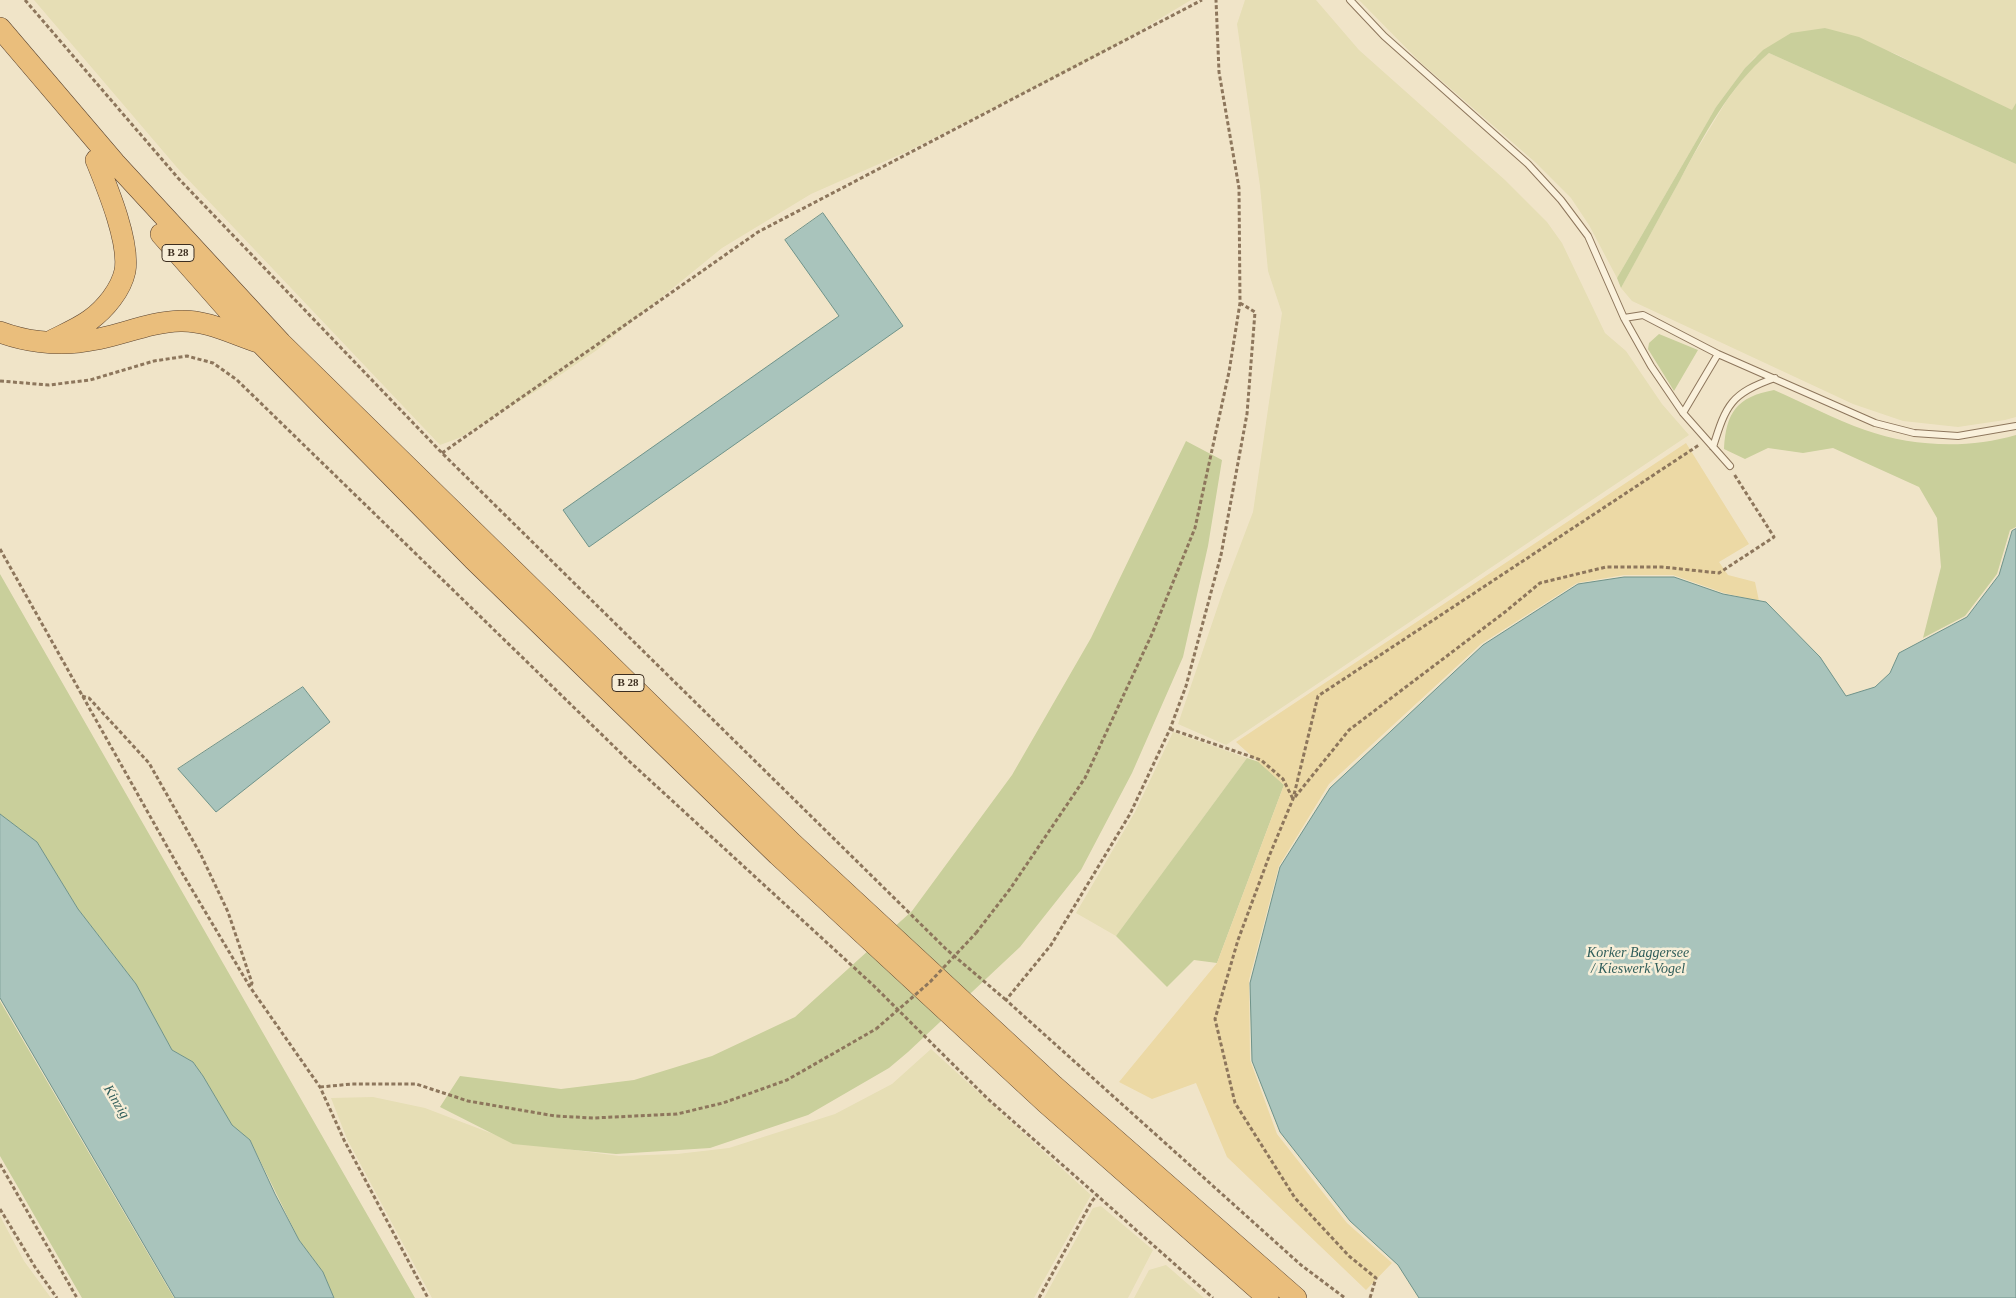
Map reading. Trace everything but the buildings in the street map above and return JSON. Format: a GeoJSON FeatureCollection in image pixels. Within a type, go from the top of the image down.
{"type":"FeatureCollection","features":[{"type":"Feature","properties":{"kind":"highway","name":"B 28"},"geometry":{"type":"LineString","coordinates":[[0,28],[116,163],[302,364],[792,843],[1054,1086],[1296,1298]]}},
{"type":"Feature","properties":{"kind":"highway","name":"B 28"},"geometry":{"type":"LineString","coordinates":[[0,49],[228,310],[473,559],[778,855],[1045,1102],[1268,1298]]}},
{"type":"Feature","properties":{"kind":"highway"},"geometry":{"type":"LineString","coordinates":[[48,342],[82,325],[105,307],[119,285],[125,270],[122,235],[114,206],[96,160]]}},
{"type":"Feature","properties":{"kind":"highway"},"geometry":{"type":"LineString","coordinates":[[0,332],[16,338],[48,342],[79,342],[158,323],[182,321],[204,324],[262,344]]}},
{"type":"Feature","properties":{"kind":"lane"},"geometry":{"type":"LineString","coordinates":[[1350,0],[1384,36],[1528,164],[1561,200],[1588,236],[1624,318],[1651,366],[1683,413],[1730,466]]}},
{"type":"Feature","properties":{"kind":"lane"},"geometry":{"type":"LineString","coordinates":[[1624,318],[1643,315],[1718,354],[1875,423],[1914,433],[1958,436],[2016,426]]}},
{"type":"Feature","properties":{"kind":"lane"},"geometry":{"type":"LineString","coordinates":[[1683,413],[1718,354]]}},
{"type":"Feature","properties":{"kind":"lane"},"geometry":{"type":"LineString","coordinates":[[1713,447],[1730,403],[1753,386],[1775,378]]}},
{"type":"Feature","properties":{"kind":"path"},"geometry":{"type":"LineString","coordinates":[[26,0],[178,178],[442,453],[946,949],[1006,1000],[1301,1265],[1344,1298]]}},
{"type":"Feature","properties":{"kind":"path"},"geometry":{"type":"LineString","coordinates":[[442,453],[758,232],[1202,0]]}},
{"type":"Feature","properties":{"kind":"path"},"geometry":{"type":"LineString","coordinates":[[320,1087],[352,1084],[416,1084],[468,1101],[556,1116],[593,1118],[677,1114],[723,1104],[787,1080],[852,1045],[876,1029],[930,982],[976,933],[1010,889],[1086,778],[1152,634],[1195,528],[1229,372],[1240,303],[1239,188],[1219,72],[1216,0]]}},
{"type":"Feature","properties":{"kind":"path"},"geometry":{"type":"LineString","coordinates":[[1006,1000],[1051,945],[1130,814],[1170,729],[1186,686],[1221,555],[1247,414],[1254,312],[1240,303]]}},
{"type":"Feature","properties":{"kind":"path"},"geometry":{"type":"LineString","coordinates":[[0,381],[49,385],[90,380],[154,361],[187,356],[213,363],[238,380],[629,761],[873,985],[988,1099],[1098,1194],[1212,1298]]}},
{"type":"Feature","properties":{"kind":"path"},"geometry":{"type":"LineString","coordinates":[[1370,1298],[1376,1278],[1349,1256],[1295,1198],[1235,1103],[1215,1019],[1238,940],[1293,799],[1318,696],[1706,440]]}},
{"type":"Feature","properties":{"kind":"path"},"geometry":{"type":"LineString","coordinates":[[1293,799],[1349,730],[1505,612],[1540,583],[1606,567],[1662,567],[1719,573],[1774,537],[1730,466]]}},
{"type":"Feature","properties":{"kind":"path"},"geometry":{"type":"LineString","coordinates":[[0,549],[178,866],[250,986],[320,1087],[344,1140],[428,1298]]}},
{"type":"Feature","properties":{"kind":"path"},"geometry":{"type":"LineString","coordinates":[[81,696],[89,698],[149,763],[201,855],[228,912],[252,983],[250,986]]}},
{"type":"Feature","properties":{"kind":"path"},"geometry":{"type":"LineString","coordinates":[[1170,729],[1261,760],[1283,779],[1293,799]]}},
{"type":"Feature","properties":{"kind":"path"},"geometry":{"type":"LineString","coordinates":[[0,1164],[77,1298]]}},
{"type":"Feature","properties":{"kind":"path"},"geometry":{"type":"LineString","coordinates":[[1039,1298],[1092,1201],[1098,1194]]}},
{"type":"Feature","properties":{"kind":"path"},"geometry":{"type":"LineString","coordinates":[[0,1208],[35,1267],[57,1298]]}},
{"type":"Feature","properties":{"kind":"shaded area"},"geometry":{"type":"Polygon","coordinates":[[[34,0],[1191,0],[1096,57],[906,152],[811,194],[722,248],[597,350],[538,390],[459,438],[440,445],[180,171],[34,0]]]}},
{"type":"Feature","properties":{"kind":"shaded area"},"geometry":{"type":"Polygon","coordinates":[[[1245,0],[1316,0],[1359,50],[1505,180],[1547,222],[1562,243],[1605,333],[1626,351],[1662,404],[1689,435],[1226,745],[1178,724],[1224,588],[1253,512],[1282,313],[1268,271],[1260,186],[1237,24],[1245,0]]]}},
{"type":"Feature","properties":{"kind":"shaded area"},"geometry":{"type":"Polygon","coordinates":[[[1359,0],[2016,0],[2016,103],[2012,111],[1896,54],[1825,28],[1755,57],[1716,107],[1617,278],[1589,225],[1571,198],[1535,162],[1420,62],[1359,0]]]}},
{"type":"Feature","properties":{"kind":"shaded area"},"geometry":{"type":"Polygon","coordinates":[[[1769,53],[2016,164],[2016,417],[1958,427],[1903,421],[1853,404],[1632,301],[1621,288],[1693,156],[1727,100],[1751,68],[1769,53]]]}},
{"type":"Feature","properties":{"kind":"shaded area"},"geometry":{"type":"Polygon","coordinates":[[[1173,732],[1247,758],[1116,936],[1076,913],[1135,812],[1173,732]]]}},
{"type":"Feature","properties":{"kind":"shaded area"},"geometry":{"type":"Polygon","coordinates":[[[931,1049],[1091,1195],[1034,1298],[432,1298],[347,1139],[331,1098],[373,1097],[425,1108],[514,1142],[619,1156],[677,1154],[729,1148],[835,1114],[892,1084],[931,1049]]]}},
{"type":"Feature","properties":{"kind":"shaded area"},"geometry":{"type":"Polygon","coordinates":[[[1101,1206],[1153,1250],[1128,1298],[1044,1298],[1093,1208],[1101,1206]]]}},
{"type":"Feature","properties":{"kind":"shaded area"},"geometry":{"type":"Polygon","coordinates":[[[0,1216],[24,1261],[51,1298],[0,1298],[0,1216]]]}},
{"type":"Feature","properties":{"kind":"shaded area"},"geometry":{"type":"Polygon","coordinates":[[[1166,1265],[1204,1298],[1134,1298],[1149,1270],[1166,1265]]]}},
{"type":"Feature","properties":{"kind":"green space"},"geometry":{"type":"Polygon","coordinates":[[[1825,28],[1859,37],[2012,110],[2016,103],[2016,164],[1769,53],[1742,81],[1719,112],[1698,146],[1621,288],[1617,278],[1716,107],[1745,68],[1763,50],[1791,33],[1825,28]]]}},
{"type":"Feature","properties":{"kind":"green space"},"geometry":{"type":"Polygon","coordinates":[[[1659,334],[1698,350],[1674,391],[1648,349],[1649,343],[1659,334]]]}},
{"type":"Feature","properties":{"kind":"green space"},"geometry":{"type":"Polygon","coordinates":[[[1774,390],[1853,426],[1902,440],[1921,443],[1960,444],[1998,440],[2016,435],[2016,527],[2010,530],[1997,574],[1965,616],[1923,638],[1941,567],[1937,518],[1919,487],[1833,448],[1803,453],[1768,448],[1745,459],[1724,449],[1727,425],[1736,408],[1751,397],[1774,390]]]}},
{"type":"Feature","properties":{"kind":"green space"},"geometry":{"type":"Polygon","coordinates":[[[1186,441],[1222,460],[1208,546],[1183,657],[1132,773],[1081,870],[1020,947],[908,1052],[889,1068],[808,1115],[710,1148],[616,1154],[513,1144],[440,1107],[460,1076],[561,1089],[634,1080],[712,1056],[795,1017],[912,911],[1012,775],[1091,638],[1186,441]]]}},
{"type":"Feature","properties":{"kind":"green space"},"geometry":{"type":"Polygon","coordinates":[[[0,574],[415,1298],[334,1298],[323,1272],[299,1240],[250,1140],[232,1125],[193,1062],[172,1050],[136,984],[78,909],[37,842],[0,814],[0,574]]]}},
{"type":"Feature","properties":{"kind":"green space"},"geometry":{"type":"Polygon","coordinates":[[[1247,758],[1259,762],[1284,785],[1217,963],[1194,960],[1167,987],[1116,936],[1247,758]]]}},
{"type":"Feature","properties":{"kind":"green space"},"geometry":{"type":"Polygon","coordinates":[[[0,1001],[174,1298],[82,1298],[0,1156],[0,1001]]]}},
{"type":"Feature","properties":{"kind":"sand"},"geometry":{"type":"Polygon","coordinates":[[[1686,443],[1749,544],[1719,562],[1728,575],[1755,582],[1759,601],[1724,593],[1673,575],[1624,575],[1577,583],[1481,644],[1329,784],[1279,866],[1249,980],[1250,1060],[1277,1134],[1347,1223],[1392,1263],[1366,1290],[1227,1157],[1196,1083],[1152,1099],[1119,1082],[1217,963],[1284,785],[1236,742],[1686,443]]]}},
{"type":"Feature","properties":{"kind":"water"},"geometry":{"type":"Polygon","coordinates":[[[823,213],[903,326],[589,547],[563,510],[839,316],[785,240],[823,213]]]}},
{"type":"Feature","properties":{"kind":"water","name":"Korker Baggersee / Kieswerk Vogel"},"geometry":{"type":"Polygon","coordinates":[[[2016,529],[2016,1298],[1419,1298],[1398,1265],[1350,1221],[1280,1132],[1252,1061],[1250,983],[1280,867],[1330,788],[1483,645],[1578,584],[1624,577],[1674,577],[1723,594],[1766,602],[1820,657],[1846,696],[1875,687],[1890,673],[1899,653],[1967,617],[1999,575],[2012,531],[2016,529]]]}},
{"type":"Feature","properties":{"kind":"water"},"geometry":{"type":"Polygon","coordinates":[[[303,687],[330,722],[216,812],[178,769],[303,687]]]}},
{"type":"Feature","properties":{"kind":"water","name":"Kinzig"},"geometry":{"type":"Polygon","coordinates":[[[0,814],[37,842],[78,909],[136,984],[172,1050],[193,1062],[232,1125],[250,1140],[299,1240],[323,1272],[334,1298],[175,1298],[0,998],[0,814]]]}}]}
